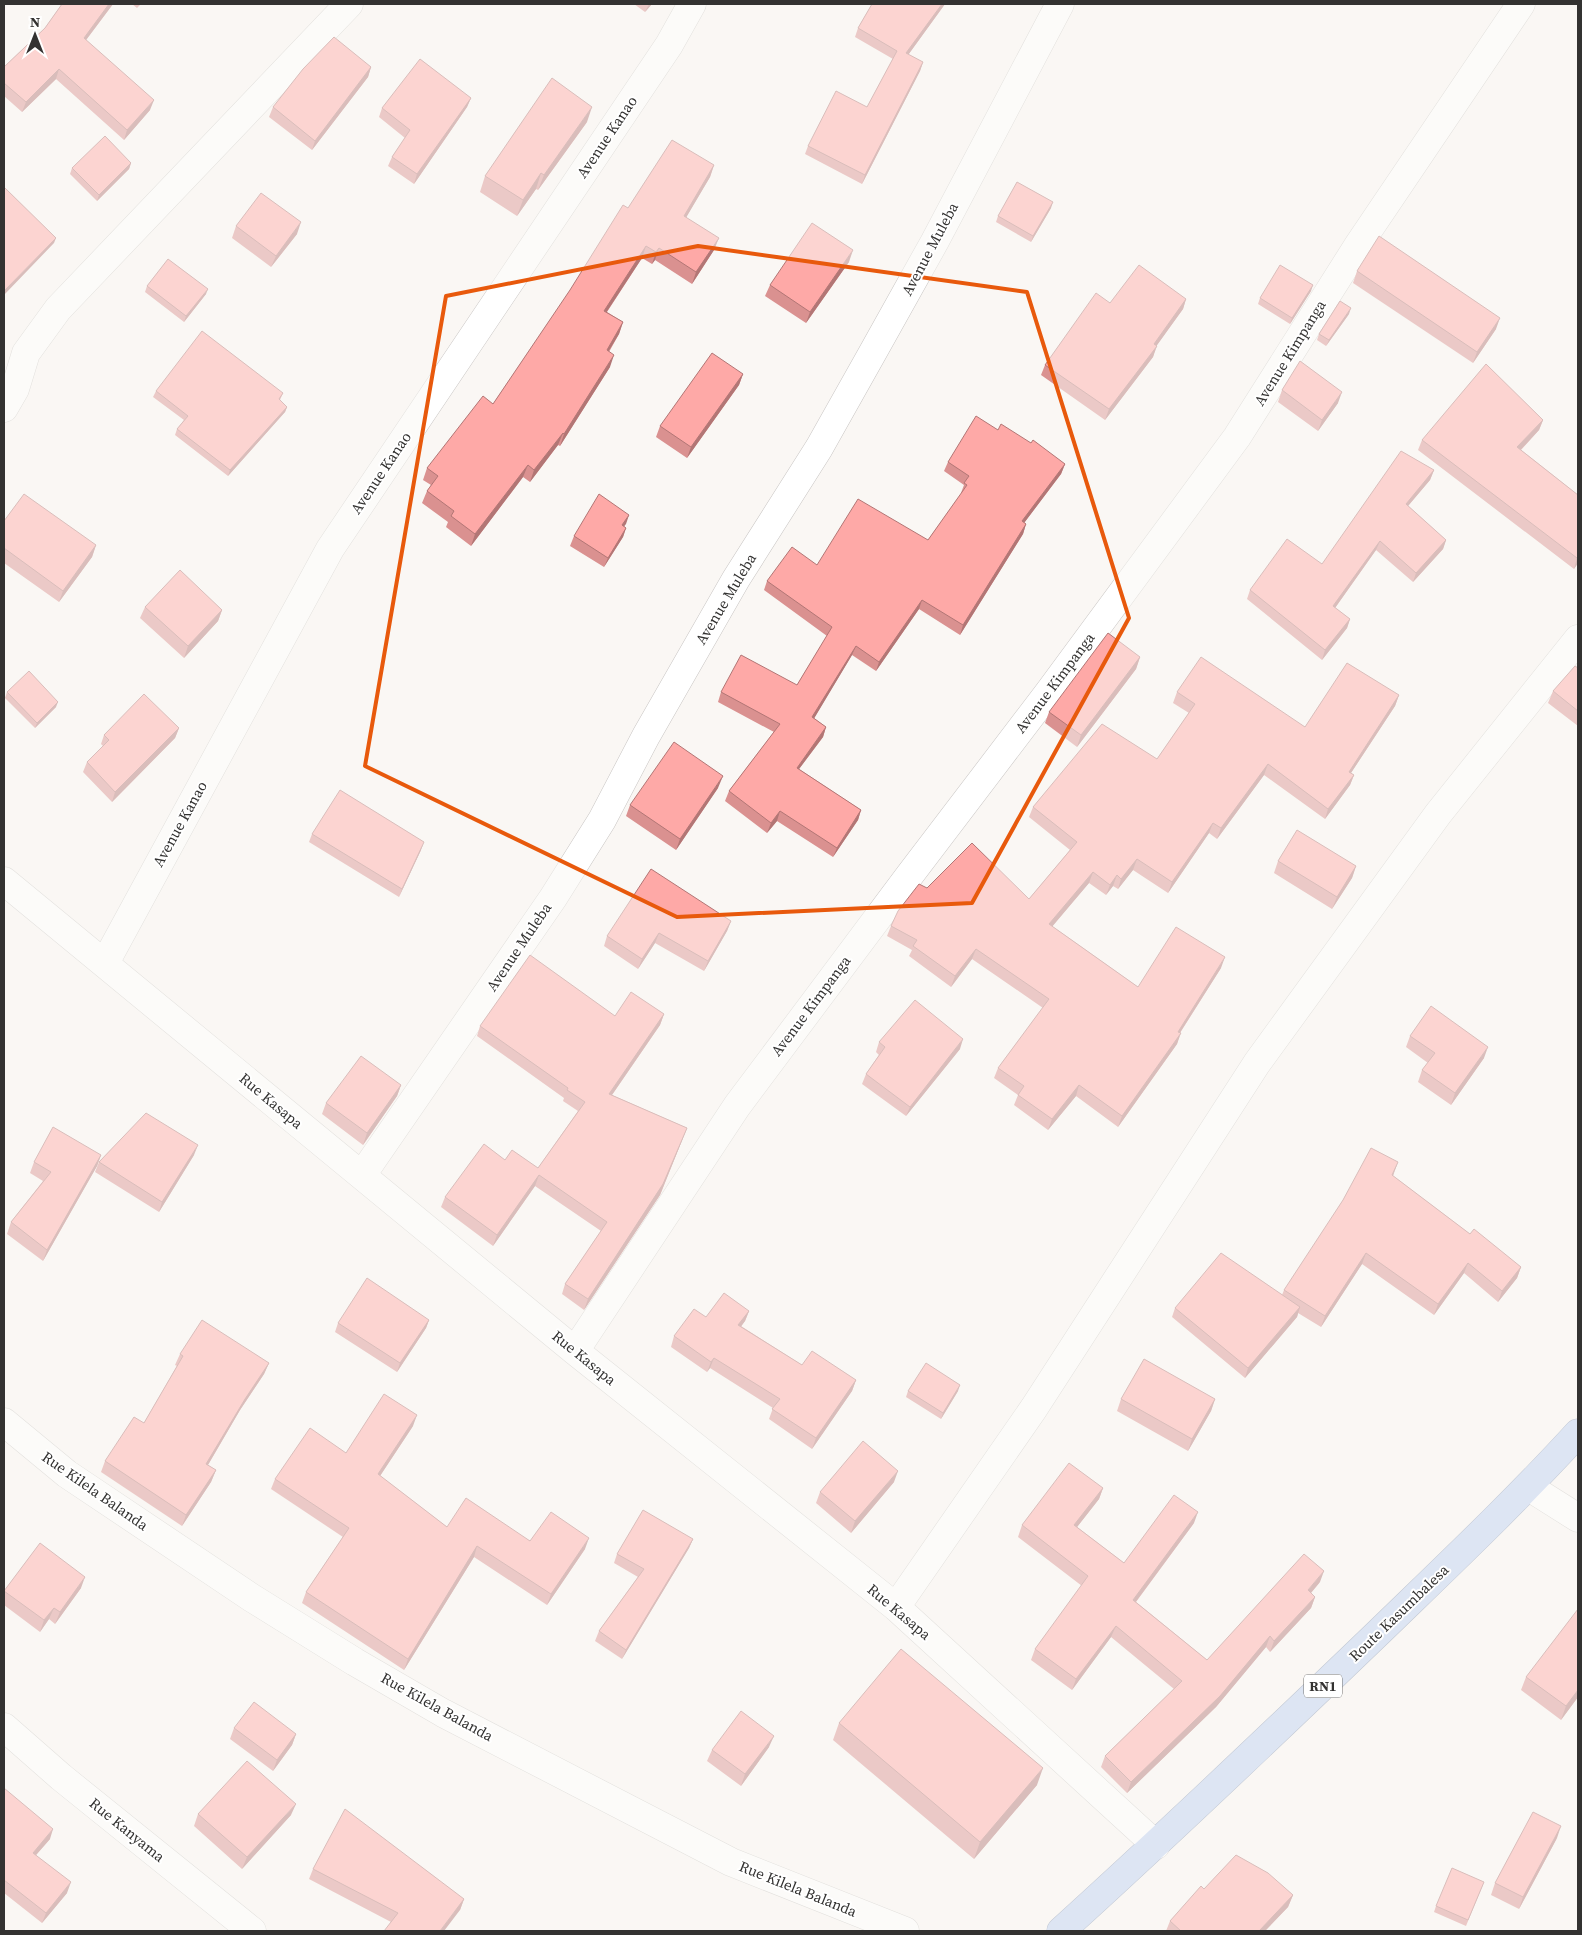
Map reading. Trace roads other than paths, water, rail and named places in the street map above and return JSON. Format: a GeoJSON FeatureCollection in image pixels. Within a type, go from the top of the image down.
{"type":"FeatureCollection","features":[{"type":"Feature","properties":{"kind":"highway","name":"Route Kasumbalesa"},"geometry":{"type":"LineString","coordinates":[[1061,1931],[1156,1845],[1529,1487],[1578,1433]]}},
{"type":"Feature","properties":{"kind":"street"},"geometry":{"type":"LineString","coordinates":[[4,408],[15,389],[26,353],[58,309],[349,4]]}},
{"type":"Feature","properties":{"kind":"street","name":"Avenue Kanao"},"geometry":{"type":"LineString","coordinates":[[105,963],[330,549],[669,45],[692,4]]}},
{"type":"Feature","properties":{"kind":"street","name":"Avenue Muleba"},"geometry":{"type":"LineString","coordinates":[[362,1175],[553,898],[602,820],[646,736],[736,579],[819,448],[873,352],[935,241],[1060,4]]}},
{"type":"Feature","properties":{"kind":"street","name":"Avenue Kimpanga"},"geometry":{"type":"LineString","coordinates":[[574,1351],[737,1106],[1049,692],[1237,436],[1360,244],[1521,4]]}},
{"type":"Feature","properties":{"kind":"street"},"geometry":{"type":"LineString","coordinates":[[896,1607],[1034,1408],[1257,1063],[1438,814],[1578,639]]}},
{"type":"Feature","properties":{"kind":"street","name":"Rue Kasapa"},"geometry":{"type":"LineString","coordinates":[[4,881],[574,1351],[896,1607],[1156,1845]]}},
{"type":"Feature","properties":{"kind":"street","name":"Rue Kilela Balanda"},"geometry":{"type":"LineString","coordinates":[[4,1422],[67,1474],[252,1598],[355,1662],[443,1713],[731,1862],[905,1931]]}},
{"type":"Feature","properties":{"kind":"street"},"geometry":{"type":"LineString","coordinates":[[1529,1487],[1578,1518]]}},
{"type":"Feature","properties":{"kind":"street","name":"Rue Kanyama"},"geometry":{"type":"LineString","coordinates":[[4,1726],[61,1777],[252,1931]]}}]}
